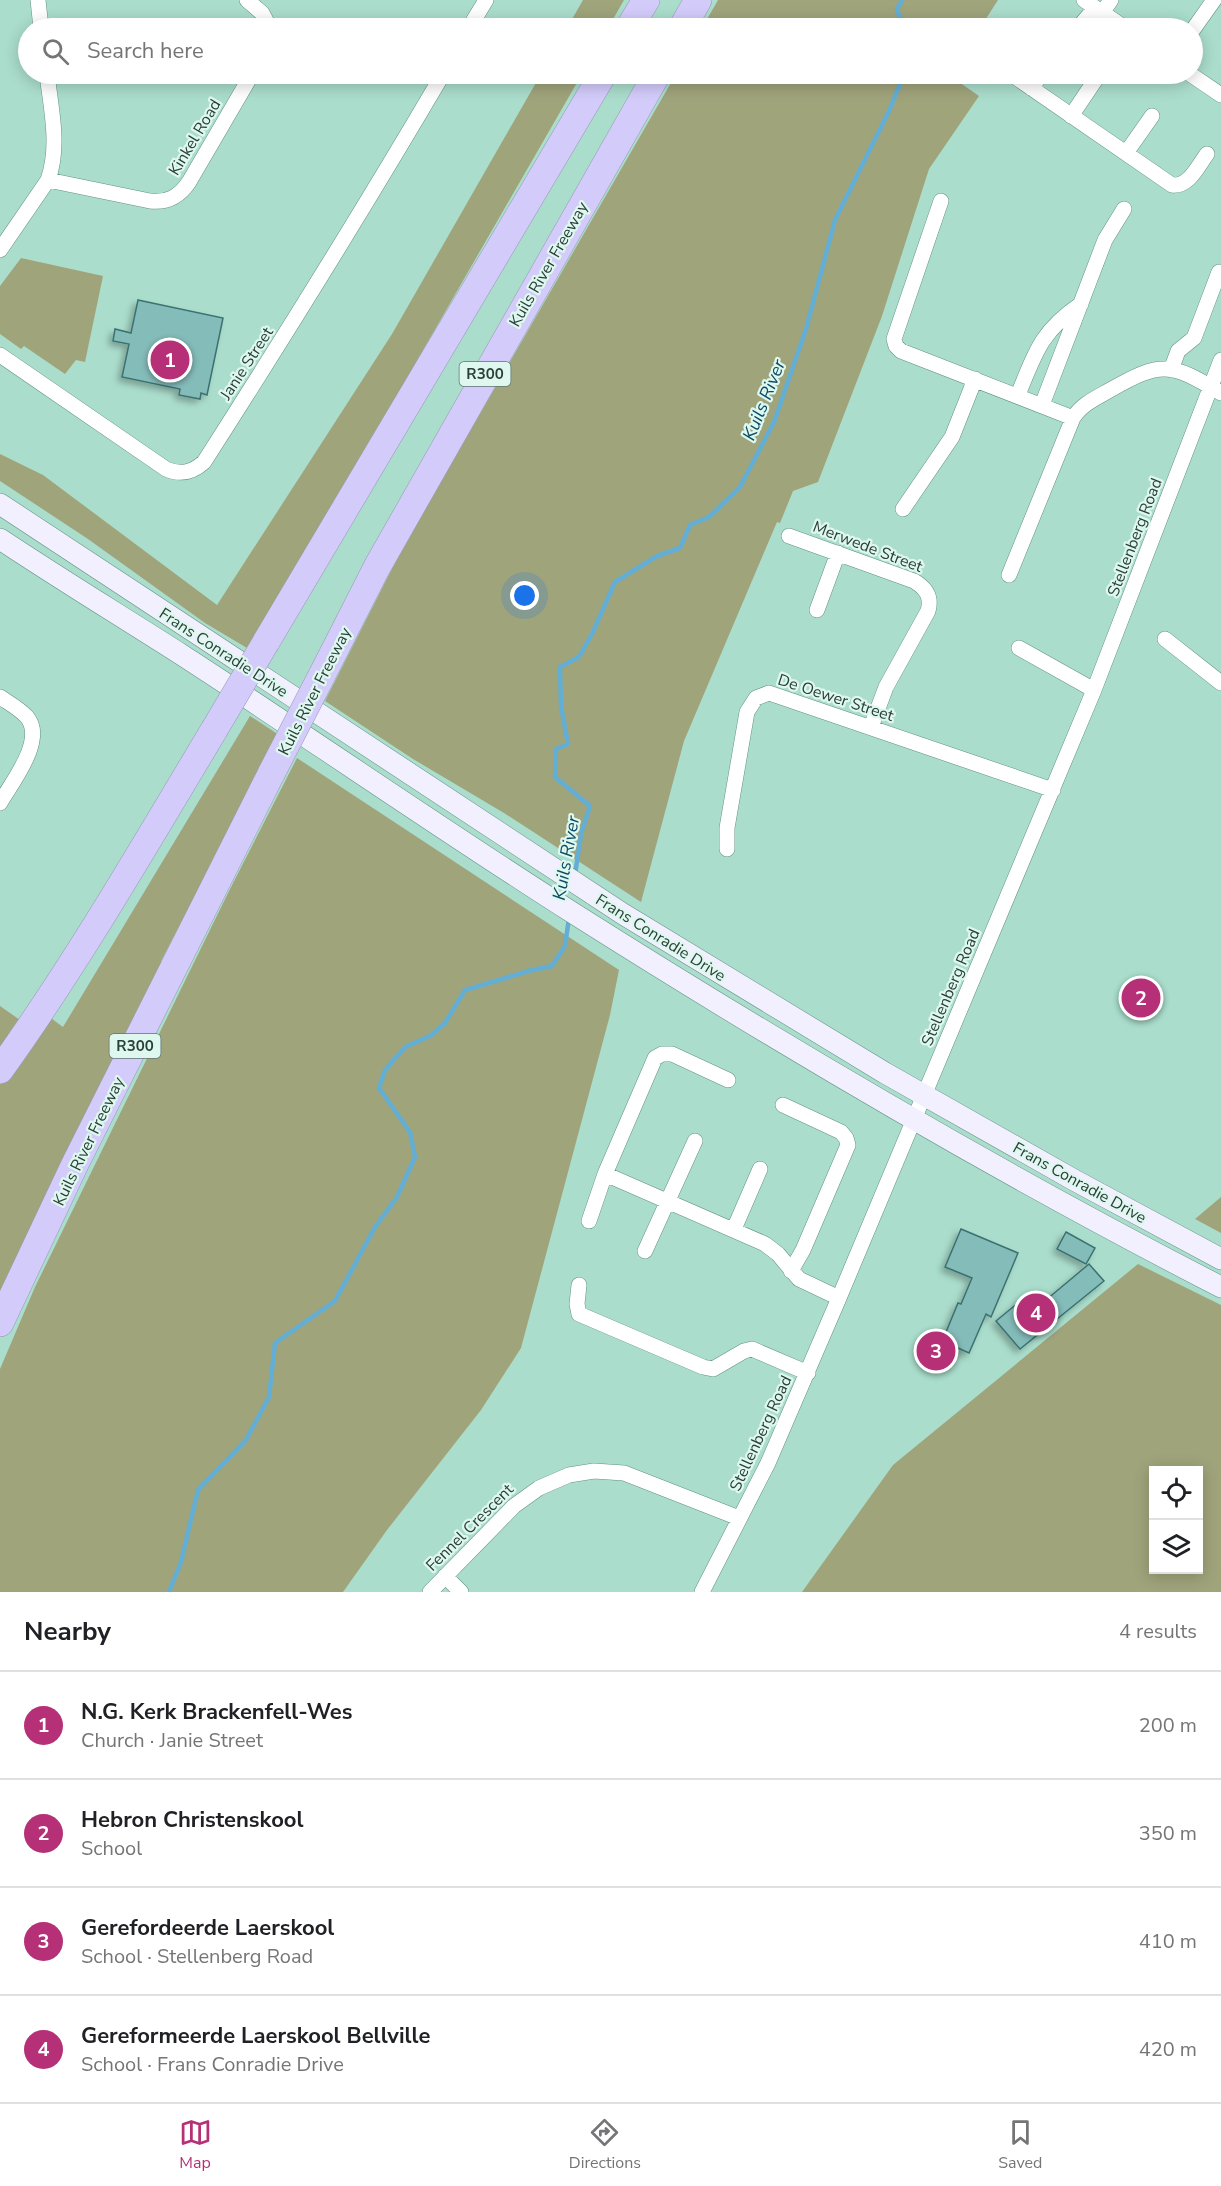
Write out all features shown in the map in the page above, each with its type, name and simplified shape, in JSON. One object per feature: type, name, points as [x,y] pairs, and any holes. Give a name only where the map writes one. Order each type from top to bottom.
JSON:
[{"type":"highway","points":[[635,18],[646,0]]},
{"type":"highway","points":[[688,18],[699,0]]},
{"type":"highway","name":"R300","points":[[0,1070],[31,1028],[87,940],[597,84]]},
{"type":"highway","name":"Kuils River Freeway","points":[[0,1323],[75,1164],[377,567],[651,84]]},
{"type":"street","points":[[38,0],[40,18]]},
{"type":"street","points":[[247,0],[264,18]]},
{"type":"street","points":[[475,18],[486,0]]},
{"type":"street","points":[[1201,18],[1214,0]]},
{"type":"street","points":[[1087,18],[1098,5],[1113,18]]},
{"type":"street","points":[[1203,83],[1221,95]]},
{"type":"street","points":[[0,250],[48,180],[52,169],[55,147],[47,84]]},
{"type":"street","name":"Kinkel Road","points":[[48,180],[150,201],[172,199],[189,182],[246,84]]},
{"type":"street","name":"Janie Street","points":[[0,355],[166,469],[183,473],[194,470],[204,462],[288,332],[437,84]]},
{"type":"street","points":[[1025,84],[1170,183],[1177,185],[1190,177],[1207,154]]},
{"type":"street","points":[[1030,88],[1033,84]]},
{"type":"street","points":[[1071,116],[1093,84]]},
{"type":"street","points":[[1126,153],[1152,116]]},
{"type":"street","points":[[940,201],[894,341],[901,351],[1073,417]]},
{"type":"street","points":[[1042,405],[1105,240],[1124,209]]},
{"type":"street","points":[[1171,370],[1178,351],[1194,338],[1220,272]]},
{"type":"street","points":[[1018,395],[1039,343],[1059,321],[1081,304]]},
{"type":"street","name":"Stellenberg Road","points":[[702,1592],[768,1463],[808,1373],[1094,690],[1216,390],[1221,360]]},
{"type":"street","points":[[1009,576],[1073,417],[1084,405],[1134,376],[1153,369],[1171,370],[1199,380],[1216,390]]},
{"type":"street","points":[[903,509],[952,437],[975,379]]},
{"type":"street","name":"Frans Conradie Drive","points":[[0,504],[606,903],[796,1020],[1074,1180],[1221,1258]]},
{"type":"street","name":"Merwede Street","points":[[789,536],[914,581],[926,591],[930,606],[926,616],[886,687],[871,727]]},
{"type":"street","name":"Frans Conradie Drive","points":[[0,539],[191,661],[547,896],[784,1043],[914,1119],[1221,1287]]},
{"type":"street","points":[[817,610],[838,553]]},
{"type":"street","points":[[1165,639],[1221,683]]},
{"type":"street","points":[[1019,648],[1094,690]]},
{"type":"street","name":"De Oewer Street","points":[[727,849],[727,828],[747,712],[756,698],[764,694],[773,693],[1053,790]]},
{"type":"street","points":[[0,697],[29,720],[34,738],[30,750],[0,803]]},
{"type":"street","points":[[589,1221],[605,1174],[655,1058],[662,1054],[672,1054],[728,1080]]},
{"type":"street","points":[[783,1105],[841,1132],[848,1144],[803,1250],[791,1270]]},
{"type":"street","points":[[645,1251],[695,1141]]},
{"type":"street","points":[[734,1229],[760,1169]]},
{"type":"street","points":[[605,1174],[734,1229],[776,1251],[791,1270],[808,1285],[839,1298]]},
{"type":"street","points":[[579,1285],[577,1304],[579,1314],[703,1367],[713,1369],[744,1350],[754,1349],[808,1373]]},
{"type":"street","name":"Fennel Crescent","points":[[430,1592],[525,1497],[547,1483],[580,1473],[606,1471],[636,1476],[739,1518]]},
{"type":"street","points":[[445,1576],[461,1592]]},
{"type":"green space","points":[[583,0],[624,0],[614,18],[573,18]]},
{"type":"green space","points":[[718,0],[998,0],[986,18],[708,18]]},
{"type":"green space","points":[[535,84],[576,84],[324,522],[247,648],[205,623],[88,539],[0,481],[0,454],[43,475],[217,605],[392,334]]},
{"type":"green space","points":[[670,84],[962,84],[979,96],[929,169],[882,316],[818,482],[793,491],[780,523],[777,522],[684,741],[641,902],[325,701],[402,549]]},
{"type":"green space","points":[[21,258],[103,276],[85,362],[76,360],[65,374],[24,346],[21,349],[0,334],[0,286]]},
{"type":"green space","points":[[250,716],[279,735],[161,961],[162,972],[0,1291],[0,1080],[48,1016],[63,1027]]},
{"type":"green space","points":[[297,758],[619,970],[610,1015],[521,1348],[481,1410],[387,1530],[343,1592],[0,1592],[0,1369],[35,1287],[230,889]]},
{"type":"green space","points":[[0,1006],[20,1020],[0,1050]]},
{"type":"green space","points":[[1221,1197],[1221,1233],[1195,1219]]},
{"type":"green space","points":[[1138,1264],[1221,1305],[1221,1592],[802,1592],[893,1465]]},
{"type":"building","points":[[138,300],[223,318],[207,395],[201,393],[200,399],[179,395],[180,389],[122,377],[129,344],[113,341],[115,329],[131,333]]},
{"type":"building","points":[[961,1229],[1018,1253],[991,1317],[986,1314],[969,1353],[945,1342],[944,1337],[958,1303],[961,1304],[972,1278],[945,1267]]},
{"type":"building","points":[[1066,1232],[1095,1248],[1086,1264],[1057,1249]]},
{"type":"building","points":[[1089,1264],[1104,1281],[1020,1349],[996,1321],[1030,1293],[1040,1305]]},
{"type":"waterway","name":"Kuils River","points":[[900,18],[897,9],[902,0]]},
{"type":"waterway","name":"Kuils River","points":[[575,875],[581,834],[590,806],[555,777],[556,749],[568,744],[561,706],[560,667],[579,657],[615,582],[657,556],[680,548],[690,525],[709,517],[740,487],[774,422],[806,329],[835,220],[900,84]]},
{"type":"waterway","name":"Kuils River","points":[[169,1592],[181,1562],[198,1490],[246,1440],[269,1397],[275,1343],[335,1301],[375,1227],[397,1197],[415,1157],[410,1132],[379,1088],[385,1070],[405,1047],[430,1036],[445,1023],[465,990],[552,966],[565,946],[569,918]]},
{"type":"place","name":"N.G. Kerk Brackenfell-Wes","points":[[170,360]]},
{"type":"place","name":"Hebron Christenskool","points":[[1141,998]]},
{"type":"place","name":"Gereformeerde Laerskool Bellville","points":[[1036,1313]]},
{"type":"place","name":"Gerefordeerde Laerskool","points":[[936,1351]]}]
